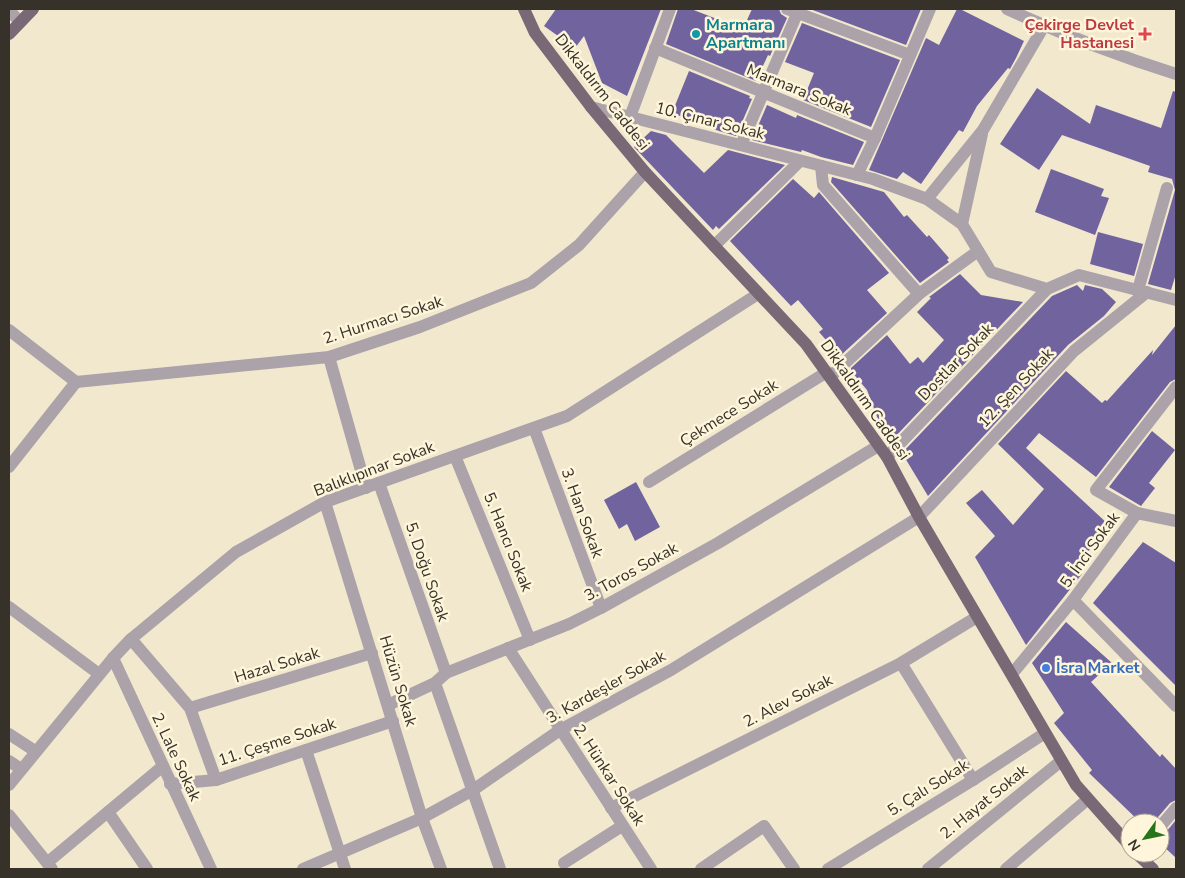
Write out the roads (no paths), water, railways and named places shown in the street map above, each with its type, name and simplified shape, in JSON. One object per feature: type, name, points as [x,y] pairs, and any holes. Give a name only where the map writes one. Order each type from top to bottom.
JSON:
[{"type":"main road","points":[[9,34],[33,9]]},
{"type":"main road","name":"Dikkaldırım Caddesi","points":[[524,9],[535,33],[591,107],[645,172],[806,344],[878,446],[888,457],[919,517],[1012,674],[1044,733],[1076,785],[1120,835]]},
{"type":"street","points":[[630,117],[670,9]]},
{"type":"street","points":[[857,176],[930,9]]},
{"type":"street","points":[[1007,9],[1044,26],[1144,64],[1176,74]]},
{"type":"street","points":[[9,10],[20,22]]},
{"type":"street","points":[[740,145],[764,94],[794,10],[910,54]]},
{"type":"street","points":[[927,198],[983,130],[1044,26]]},
{"type":"street","name":"Marmara Sokak","points":[[655,48],[875,138]]},
{"type":"street","name":"10. Çınar Sokak","points":[[591,107],[873,179],[927,198],[962,224],[991,272],[1047,289]]},
{"type":"street","points":[[962,224],[983,130]]},
{"type":"street","points":[[714,246],[800,160]]},
{"type":"street","points":[[822,166],[823,185],[919,294]]},
{"type":"street","name":"2. Hurmacı Sokak","points":[[76,382],[329,357],[420,327],[531,283],[579,245],[645,172]]},
{"type":"street","points":[[1143,291],[1167,188]]},
{"type":"street","points":[[828,374],[919,294],[978,251]]},
{"type":"street","points":[[1047,289],[1079,275],[1176,300]]},
{"type":"street","name":"Dostlar Sokak","points":[[888,457],[1047,289]]},
{"type":"street","name":"12. Şen Sokak","points":[[919,517],[1074,351],[1143,291]]},
{"type":"street","name":"Balıklıpınar Sokak","points":[[9,785],[112,658],[131,639],[236,552],[326,502],[567,416],[758,294]]},
{"type":"street","points":[[9,330],[76,382],[9,467]]},
{"type":"street","name":"5. Doğu Sokak","points":[[329,357],[373,485],[446,673]]},
{"type":"street","name":"Çekmece Sokak","points":[[649,482],[828,374]]},
{"type":"street","name":"5. İnci Sokak","points":[[1012,674],[1073,600],[1137,513],[1096,490],[1176,387]]},
{"type":"street","name":"3. Han Sokak","points":[[534,428],[601,608]]},
{"type":"street","name":"3. Toros Sokak","points":[[388,705],[435,682],[446,673],[569,624],[601,608],[718,543],[878,446]]},
{"type":"street","name":"5. Hancı Sokak","points":[[455,456],[530,640]]},
{"type":"street","name":"Hüzün Sokak","points":[[326,502],[422,818],[441,869]]},
{"type":"street","points":[[1137,513],[1176,521]]},
{"type":"street","name":"3. Kardeşler Sokak","points":[[303,869],[422,818],[473,790],[560,730],[671,670],[919,517]]},
{"type":"street","points":[[1073,600],[1176,706]]},
{"type":"street","points":[[9,607],[99,674]]},
{"type":"street","name":"2. Alev Sokak","points":[[611,808],[901,663],[977,617]]},
{"type":"street","name":"2. Lale Sokak","points":[[131,639],[190,708],[216,780]]},
{"type":"street","name":"2. Hünkar Sokak","points":[[508,648],[651,869]]},
{"type":"street","name":"Hazal Sokak","points":[[190,708],[372,653]]},
{"type":"street","name":"2. Lale Sokak","points":[[112,658],[211,869]]},
{"type":"street","points":[[901,663],[973,780]]},
{"type":"street","points":[[435,682],[500,869]]},
{"type":"street","name":"11. Çeşme Sokak","points":[[170,784],[216,780],[393,721]]},
{"type":"street","name":"5. Çalı Sokak","points":[[828,869],[973,780],[1044,733]]},
{"type":"street","points":[[9,734],[35,751]]},
{"type":"street","points":[[306,750],[345,869]]},
{"type":"street","name":"2. Hayat Sokak","points":[[928,869],[1061,760]]},
{"type":"street","points":[[9,761],[21,769]]},
{"type":"street","points":[[9,815],[50,866],[108,812],[163,766]]},
{"type":"street","points":[[1006,869],[1088,799]]},
{"type":"street","points":[[108,812],[147,869]]},
{"type":"street","points":[[564,863],[622,826]]},
{"type":"street","points":[[701,869],[764,826],[794,869]]},
{"type":"place","name":"Marmara Apartmanı","points":[[696,34]]},
{"type":"place","name":"Çekirge Devlet Hastanesi","points":[[1145,34]]},
{"type":"place","name":"İsra Market","points":[[1046,668]]}]
